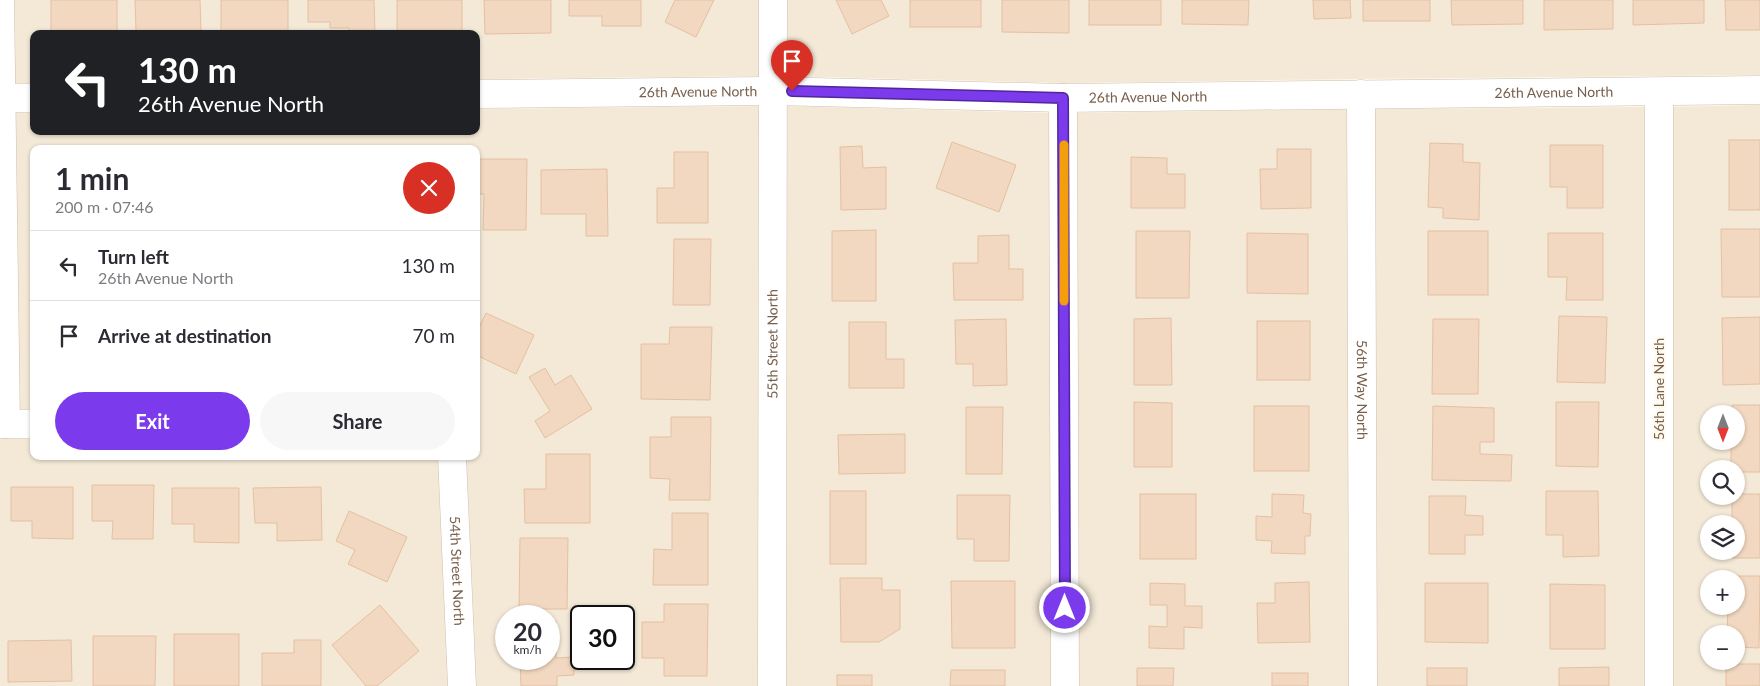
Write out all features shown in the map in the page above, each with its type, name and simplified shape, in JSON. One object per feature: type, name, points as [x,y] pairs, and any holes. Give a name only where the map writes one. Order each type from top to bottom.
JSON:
[{"type":"street","points":[[0,0],[3,424],[30,424]]},
{"type":"street","name":"55th Street North","points":[[772,686],[773,0]]},
{"type":"street","name":"26th Avenue North","points":[[480,94],[773,91],[1063,98],[1760,90]]},
{"type":"street","name":"56th Lane North","points":[[1659,92],[1659,686]]},
{"type":"street","name":"56th Way North","points":[[1361,94],[1363,686]]},
{"type":"street","points":[[0,98],[30,98]]},
{"type":"street","points":[[1063,98],[1065,686]]},
{"type":"street","name":"54th Street North","points":[[452,460],[462,686]]},
{"type":"shaded area","points":[[14,0],[760,0],[760,76],[480,79],[480,30],[30,30],[30,83],[14,83]]},
{"type":"shaded area","points":[[787,0],[1760,0],[1760,75],[1063,83],[786,76]]},
{"type":"shaded area","points":[[1760,105],[1760,686],[1672,686],[1672,107]]},
{"type":"shaded area","points":[[760,106],[759,686],[476,686],[466,460],[480,460],[480,145],[30,145],[30,409],[19,409],[14,113],[30,113],[30,135],[480,135],[480,109]]},
{"type":"shaded area","points":[[786,106],[1050,113],[1052,686],[786,686]]},
{"type":"shaded area","points":[[1645,107],[1646,686],[1376,686],[1374,109]]},
{"type":"shaded area","points":[[1348,109],[1350,686],[1078,686],[1077,113]]},
{"type":"shaded area","points":[[0,439],[30,439],[30,460],[439,460],[449,686],[0,686]]},
{"type":"building","points":[[51,0],[117,0],[117,30],[51,30]]},
{"type":"building","points":[[135,0],[200,0],[201,30],[136,30]]},
{"type":"building","points":[[221,0],[288,0],[288,30],[221,30]]},
{"type":"building","points":[[308,0],[374,0],[375,30],[330,28],[330,22],[308,22]]},
{"type":"building","points":[[397,0],[462,0],[462,30],[397,30]]},
{"type":"building","points":[[484,0],[551,0],[551,33],[485,34]]},
{"type":"building","points":[[569,0],[641,0],[641,26],[602,26],[602,16],[569,16]]},
{"type":"building","points":[[675,0],[714,0],[696,37],[665,22]]},
{"type":"building","points":[[836,0],[881,0],[889,16],[852,34]]},
{"type":"building","points":[[910,0],[981,0],[981,27],[910,27]]},
{"type":"building","points":[[1002,0],[1069,0],[1069,33],[1002,32]]},
{"type":"building","points":[[1089,0],[1161,0],[1161,25],[1089,25]]},
{"type":"building","points":[[1182,0],[1249,0],[1248,25],[1182,24]]},
{"type":"building","points":[[1313,0],[1350,0],[1351,18],[1314,19]]},
{"type":"building","points":[[1363,0],[1430,0],[1430,21],[1363,21]]},
{"type":"building","points":[[1451,0],[1523,0],[1523,24],[1452,25]]},
{"type":"building","points":[[1544,0],[1613,0],[1613,29],[1544,30]]},
{"type":"building","points":[[1633,0],[1704,0],[1704,23],[1633,25]]},
{"type":"building","points":[[1725,0],[1760,0],[1760,30],[1726,30]]},
{"type":"building","points":[[1729,140],[1760,140],[1760,210],[1729,210]]},
{"type":"building","points":[[952,142],[1016,165],[999,212],[936,188]]},
{"type":"building","points":[[1430,143],[1463,144],[1463,162],[1480,163],[1479,220],[1443,218],[1443,208],[1428,207]]},
{"type":"building","points":[[1550,145],[1603,145],[1603,208],[1567,208],[1567,187],[1550,187]]},
{"type":"building","points":[[862,146],[863,168],[886,167],[886,209],[841,210],[840,147]]},
{"type":"building","points":[[1277,149],[1311,149],[1311,208],[1261,209],[1260,169],[1277,169]]},
{"type":"building","points":[[674,152],[708,152],[708,223],[657,223],[657,188],[674,188]]},
{"type":"building","points":[[1131,157],[1167,158],[1167,174],[1185,174],[1185,208],[1131,208]]},
{"type":"building","points":[[480,159],[527,159],[526,230],[483,230],[484,194],[480,194]]},
{"type":"building","points":[[607,169],[608,236],[586,236],[586,214],[541,214],[541,170]]},
{"type":"building","points":[[1721,229],[1760,229],[1760,297],[1722,297]]},
{"type":"building","points":[[876,230],[876,301],[832,301],[832,231]]},
{"type":"building","points":[[1136,231],[1190,231],[1189,298],[1136,298]]},
{"type":"building","points":[[1428,231],[1488,231],[1488,295],[1428,295]]},
{"type":"building","points":[[1247,233],[1308,234],[1308,294],[1247,293]]},
{"type":"building","points":[[1548,233],[1603,233],[1603,300],[1566,300],[1567,277],[1548,277]]},
{"type":"building","points":[[1009,235],[1009,269],[1023,269],[1023,300],[954,300],[953,263],[978,263],[978,236]]},
{"type":"building","points":[[674,239],[711,239],[710,305],[673,305]]},
{"type":"building","points":[[486,313],[534,335],[516,374],[480,357],[480,326]]},
{"type":"building","points":[[1559,316],[1607,317],[1605,383],[1557,382]]},
{"type":"building","points":[[1760,317],[1760,384],[1723,385],[1722,318]]},
{"type":"building","points":[[1171,318],[1172,385],[1134,385],[1134,319]]},
{"type":"building","points":[[1006,319],[1007,385],[973,386],[973,364],[956,364],[955,320]]},
{"type":"building","points":[[1433,319],[1479,319],[1478,394],[1432,394]]},
{"type":"building","points":[[1257,321],[1310,321],[1310,380],[1257,380]]},
{"type":"building","points":[[849,322],[886,322],[886,359],[904,359],[904,388],[849,388]]},
{"type":"building","points":[[670,327],[712,327],[710,400],[641,399],[641,344],[669,344]]},
{"type":"building","points":[[545,368],[555,385],[571,375],[592,409],[545,438],[535,421],[550,411],[529,377]]},
{"type":"building","points":[[1134,402],[1172,403],[1172,467],[1134,467]]},
{"type":"building","points":[[1556,402],[1599,402],[1598,467],[1556,466]]},
{"type":"building","points":[[1745,405],[1760,405],[1760,472],[1745,472],[1745,460],[1731,460],[1731,450],[1745,450]]},
{"type":"building","points":[[1254,406],[1309,406],[1309,471],[1254,471]]},
{"type":"building","points":[[1433,406],[1494,408],[1494,442],[1480,442],[1480,454],[1512,455],[1511,481],[1432,480]]},
{"type":"building","points":[[966,407],[1003,407],[1002,474],[966,474]]},
{"type":"building","points":[[671,417],[711,417],[710,500],[669,500],[670,479],[650,478],[650,437],[671,437]]},
{"type":"building","points":[[905,434],[905,473],[839,474],[838,435]]},
{"type":"building","points":[[546,454],[590,454],[590,523],[525,523],[524,489],[546,489]]},
{"type":"building","points":[[92,485],[154,485],[153,539],[112,539],[113,521],[92,521]]},
{"type":"building","points":[[11,487],[73,487],[73,539],[32,538],[32,521],[11,521]]},
{"type":"building","points":[[321,487],[322,540],[277,541],[277,523],[255,523],[253,488]]},
{"type":"building","points":[[172,488],[239,488],[239,543],[194,542],[194,524],[172,524]]},
{"type":"building","points":[[830,491],[866,491],[866,564],[830,564]]},
{"type":"building","points":[[1546,491],[1598,491],[1599,556],[1563,557],[1563,535],[1546,535]]},
{"type":"building","points":[[1140,494],[1196,494],[1196,559],[1140,559]]},
{"type":"building","points":[[1272,494],[1304,495],[1303,513],[1311,514],[1310,536],[1305,536],[1305,554],[1271,553],[1272,541],[1256,540],[1256,516],[1272,517]]},
{"type":"building","points":[[1745,494],[1760,494],[1760,558],[1745,558],[1745,515],[1732,515],[1732,505],[1745,505]]},
{"type":"building","points":[[957,495],[1010,495],[1009,561],[974,561],[974,539],[957,539]]},
{"type":"building","points":[[1429,496],[1466,496],[1465,515],[1483,516],[1483,535],[1465,535],[1465,554],[1429,554]]},
{"type":"building","points":[[349,511],[407,537],[387,582],[348,564],[355,550],[336,541]]},
{"type":"building","points":[[672,513],[708,513],[708,585],[653,585],[654,549],[672,550]]},
{"type":"building","points":[[520,538],[568,538],[567,609],[560,609],[560,605],[519,605]]},
{"type":"building","points":[[1745,576],[1760,576],[1759,648],[1745,647],[1745,625],[1727,625],[1728,615],[1745,615]]},
{"type":"building","points":[[840,578],[882,578],[882,590],[900,590],[900,629],[879,642],[841,642]]},
{"type":"building","points":[[951,581],[1015,581],[1015,648],[952,648]]},
{"type":"building","points":[[1309,582],[1310,642],[1258,643],[1257,603],[1275,603],[1275,583]]},
{"type":"building","points":[[1150,583],[1185,584],[1185,606],[1202,606],[1202,628],[1184,627],[1184,649],[1149,648],[1149,626],[1167,627],[1167,605],[1150,605]]},
{"type":"building","points":[[1425,583],[1488,583],[1488,643],[1425,642]]},
{"type":"building","points":[[1550,584],[1605,585],[1605,649],[1550,649]]},
{"type":"building","points":[[664,604],[708,604],[707,676],[664,676],[664,658],[642,658],[642,622],[664,622]]},
{"type":"building","points":[[380,605],[419,651],[377,686],[366,686],[332,645]]},
{"type":"building","points":[[174,634],[239,634],[239,686],[174,686]]},
{"type":"building","points":[[93,636],[156,636],[155,686],[93,686]]},
{"type":"building","points":[[71,640],[72,681],[8,682],[8,641]]},
{"type":"building","points":[[294,640],[321,640],[321,686],[262,686],[262,653],[294,653]]},
{"type":"building","points":[[570,657],[570,670],[574,670],[574,675],[557,676],[557,686],[521,686],[520,670],[560,670],[560,658]]},
{"type":"building","points":[[1745,664],[1760,664],[1760,686],[1726,686],[1726,670],[1745,670]]},
{"type":"building","points":[[1609,667],[1609,686],[1559,686],[1559,668]]},
{"type":"building","points":[[1137,668],[1174,668],[1173,686],[1137,686]]},
{"type":"building","points":[[1427,668],[1467,668],[1467,686],[1427,686]]},
{"type":"building","points":[[951,670],[1005,670],[1005,686],[950,686]]},
{"type":"building","points":[[1272,673],[1308,673],[1308,686],[1272,686]]},
{"type":"building","points":[[837,675],[872,675],[872,686],[837,686]]},
{"type":"slow traffic","points":[[1064,145],[1064,301]]},
{"type":"route","points":[[792,91],[1063,98],[1065,608]]}]
